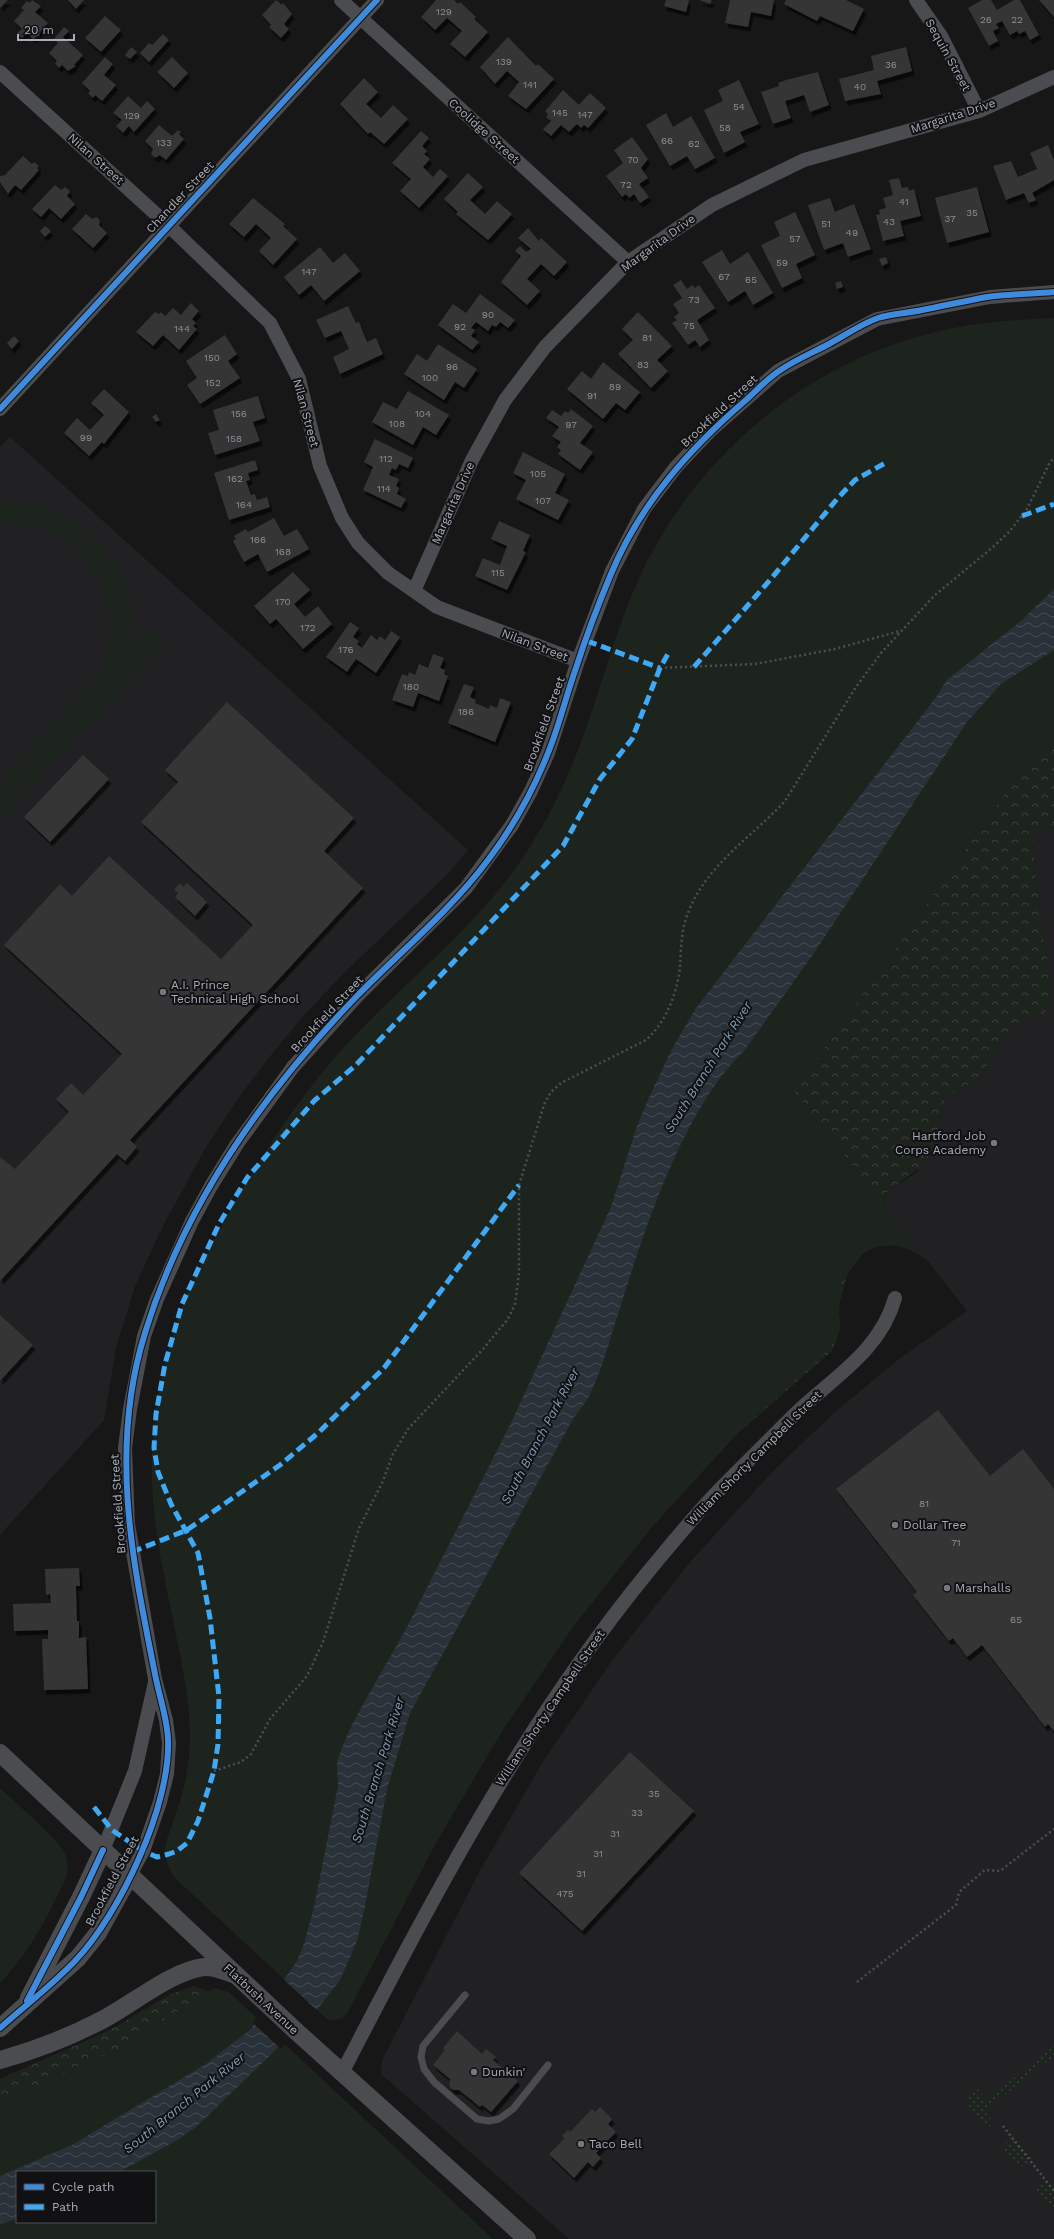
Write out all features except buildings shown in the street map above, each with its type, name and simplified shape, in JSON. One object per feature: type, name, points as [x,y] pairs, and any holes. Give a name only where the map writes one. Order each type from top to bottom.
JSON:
[{"type":"street","name":"Coolidge Street","points":[[341,0],[628,262]]},
{"type":"street","name":"Chandler Street","points":[[0,410],[377,0]]},
{"type":"street","name":"Sequin Street","points":[[916,0],[941,36],[979,110]]},
{"type":"street","name":"Nilan Street","points":[[0,72],[169,226],[270,323],[299,380],[320,466],[342,518],[358,543],[383,568],[437,607],[578,661]]},
{"type":"street","name":"Margarita Drive","points":[[414,591],[472,460],[505,400],[545,347],[628,262],[712,205],[804,160],[979,110],[1054,77]]},
{"type":"street","name":"Brookfield Street","points":[[0,2028],[78,1958],[98,1933],[130,1875],[148,1838],[160,1802],[167,1774],[168,1743],[166,1720],[156,1679],[128,1524],[125,1448],[136,1371],[144,1336],[157,1299],[192,1221],[211,1186],[264,1104],[292,1067],[329,1026],[466,888],[512,825],[531,791],[548,753],[578,661],[612,571],[644,509],[676,467],[711,430],[778,371],[877,318],[990,297],[1054,292]]},
{"type":"street","name":"William Shorty Campbell Street","points":[[342,2073],[462,1845],[515,1757],[568,1676],[626,1599],[692,1519],[797,1413],[868,1348],[881,1333],[890,1316],[895,1298]]},
{"type":"street","name":"Brookfield Street","points":[[24,2006],[81,1897],[103,1850],[135,1771],[156,1679]]},
{"type":"street","name":"Flatbush Avenue","points":[[0,1753],[262,2000],[527,2239]]},
{"type":"street","points":[[0,2060],[66,2037],[98,2022],[189,1971],[204,1967],[218,1968],[236,1975]]},
{"type":"lane","points":[[465,1995],[423,2046],[421,2057],[424,2069],[434,2082],[477,2119],[489,2121],[499,2119],[513,2109],[548,2065]]},
{"type":"path","points":[[214,1771],[241,1762],[251,1754],[270,1719],[307,1676],[324,1642],[359,1528],[382,1484],[392,1454],[408,1429],[484,1349],[508,1319],[516,1304],[519,1273],[519,1185],[545,1102],[551,1092],[561,1083],[636,1046],[646,1040],[657,1030],[667,1012],[678,977],[683,931],[688,913],[697,896],[726,856],[771,816],[785,801],[856,687],[900,631],[935,595],[1010,531],[1026,509],[1050,462],[1054,458]]},
{"type":"path","points":[[660,668],[755,664],[835,649],[900,631]]},
{"type":"path","points":[[857,1982],[956,1905],[959,1892],[985,1870],[1000,1871],[1054,1829]]},
{"type":"path","points":[[1003,2126],[1054,2191]]},
{"type":"shaded area","name":"A.I. Prince Technical High School","points":[[10,437],[468,850],[446,876],[346,971],[307,1012],[271,1055],[237,1100],[206,1147],[163,1226],[135,1286],[116,1348],[104,1420],[0,1535],[0,447]]},
{"type":"shaded area","points":[[1054,827],[1054,2239],[569,2239],[381,2074],[382,2060],[482,1867],[544,1760],[614,1658],[691,1561],[775,1469],[835,1412],[899,1359],[967,1311],[883,1204],[886,1193],[917,1172],[940,1122],[941,1109],[946,1097],[980,1078],[1006,1033],[1017,1025],[1041,1015],[1052,982],[1044,944],[1032,842],[1038,830]]},
{"type":"green space","points":[[1054,318],[1054,738],[1029,763],[1009,788],[794,1091],[928,1261],[916,1253],[902,1247],[889,1245],[867,1251],[849,1267],[841,1281],[839,1289],[839,1334],[830,1348],[737,1434],[652,1527],[573,1627],[501,1733],[436,1843],[348,2012],[342,2019],[328,2020],[175,1878],[166,1858],[165,1848],[167,1840],[186,1780],[190,1748],[190,1730],[183,1669],[161,1562],[157,1535],[152,1481],[152,1455],[157,1403],[167,1351],[194,1278],[266,1150],[311,1086],[367,1023],[460,933],[503,885],[529,849],[554,805],[579,748],[621,624],[640,576],[664,532],[692,491],[724,454],[761,420],[800,391],[843,366],[889,346],[936,332],[965,326]]},
{"type":"green space","points":[[0,501],[27,503],[45,507],[78,524],[92,536],[105,549],[115,564],[129,598],[131,621],[128,644],[145,626],[165,644],[0,820],[0,781],[80,696],[97,675],[105,660],[110,634],[110,620],[108,607],[99,582],[93,570],[76,550],[67,542],[47,531],[26,525],[0,524]]},
{"type":"green space","points":[[1054,650],[1054,827],[1038,831],[1032,842],[1044,944],[1052,982],[1051,1007],[1041,1015],[1017,1025],[1006,1033],[980,1078],[946,1097],[941,1109],[940,1122],[926,1163],[886,1193],[870,1244],[847,1275],[840,1301],[837,1339],[831,1352],[737,1434],[670,1499],[518,1696],[410,1713]]},
{"type":"green space","points":[[0,1788],[36,1821],[61,1847],[65,1854],[68,1866],[66,1878],[38,1933],[11,1971],[0,1983]]},
{"type":"green space","points":[[193,1986],[211,1992],[0,2176],[0,2079],[110,2030],[169,1995]]},
{"type":"green space","points":[[214,1988],[229,1992],[493,2239],[0,2239],[0,2097],[34,2087],[120,2048]]},
{"type":"green space","points":[[1054,2046],[1054,2056],[984,2111],[994,2123],[987,2128],[970,2108],[968,2098],[971,2092],[976,2087],[986,2100]]},
{"type":"green space","points":[[1013,2136],[1032,2159],[1024,2166],[1016,2165],[1004,2150],[1005,2143]]},
{"type":"green space","points":[[1046,2177],[1054,2187],[1054,2207],[1048,2206],[1036,2191],[1038,2183]]},
{"type":"water","name":"South Branch Park River","points":[[1054,589],[1054,650],[1001,684],[967,722],[812,956],[744,1051],[722,1075],[702,1104],[685,1137],[668,1171],[641,1242],[594,1386],[573,1419],[410,1713],[387,1789],[357,1941],[340,1980],[316,2011],[196,2127],[176,2141],[121,2171],[16,2171],[16,2219],[0,2224],[0,2176],[72,2145],[206,2064],[251,2029],[297,1961],[304,1944],[314,1907],[338,1786],[337,1761],[346,1738],[357,1715],[406,1629],[510,1425],[611,1207],[637,1126],[671,1051],[696,1008],[934,700],[947,680],[1022,620]]},
{"type":"pier","points":[[283,1979],[319,2012],[281,2049],[253,2023]]},
{"type":"marked path","points":[[694,667],[770,580],[837,499],[855,480],[887,462]]},
{"type":"marked path","points":[[1022,516],[1054,504]]},
{"type":"marked path","points":[[587,641],[660,668]]},
{"type":"marked path","points":[[94,1807],[112,1830],[143,1851],[157,1857],[169,1854],[177,1851],[187,1843],[198,1821],[214,1771],[218,1744],[219,1697],[210,1618],[198,1553],[171,1504],[158,1472],[154,1448],[156,1414],[165,1364],[182,1304],[219,1224],[247,1178],[314,1101],[356,1065],[563,846],[600,779],[632,739],[660,668],[669,652]]},
{"type":"marked path","points":[[132,1552],[187,1530],[280,1465],[318,1433],[384,1368],[519,1185]]},
{"type":"cycle path","points":[[0,409],[377,0]]},
{"type":"cycle path","points":[[0,2028],[66,1970],[92,1941],[109,1916],[140,1857],[152,1826],[161,1795],[167,1766],[168,1739],[165,1715],[146,1631],[132,1546],[126,1461],[128,1419],[134,1376],[145,1333],[162,1286],[182,1240],[205,1195],[231,1152],[260,1111],[323,1033],[357,996],[458,896],[488,860],[506,835],[529,795],[548,753],[588,633],[606,586],[623,548],[651,501],[668,479],[705,438],[775,374],[791,363],[878,318],[987,297],[1054,292]]},
{"type":"cycle path","points":[[27,2001],[81,1897],[103,1850]]},
{"type":"place","name":"A.I. Prince Technical High School","points":[[163,992]]},
{"type":"place","name":"Hartford Job Corps Academy","points":[[994,1143]]},
{"type":"place","name":"Dollar Tree","points":[[895,1525]]},
{"type":"place","name":"Marshalls","points":[[947,1588]]},
{"type":"place","name":"Dunkin'","points":[[474,2072]]},
{"type":"place","name":"Taco Bell","points":[[581,2144]]}]
